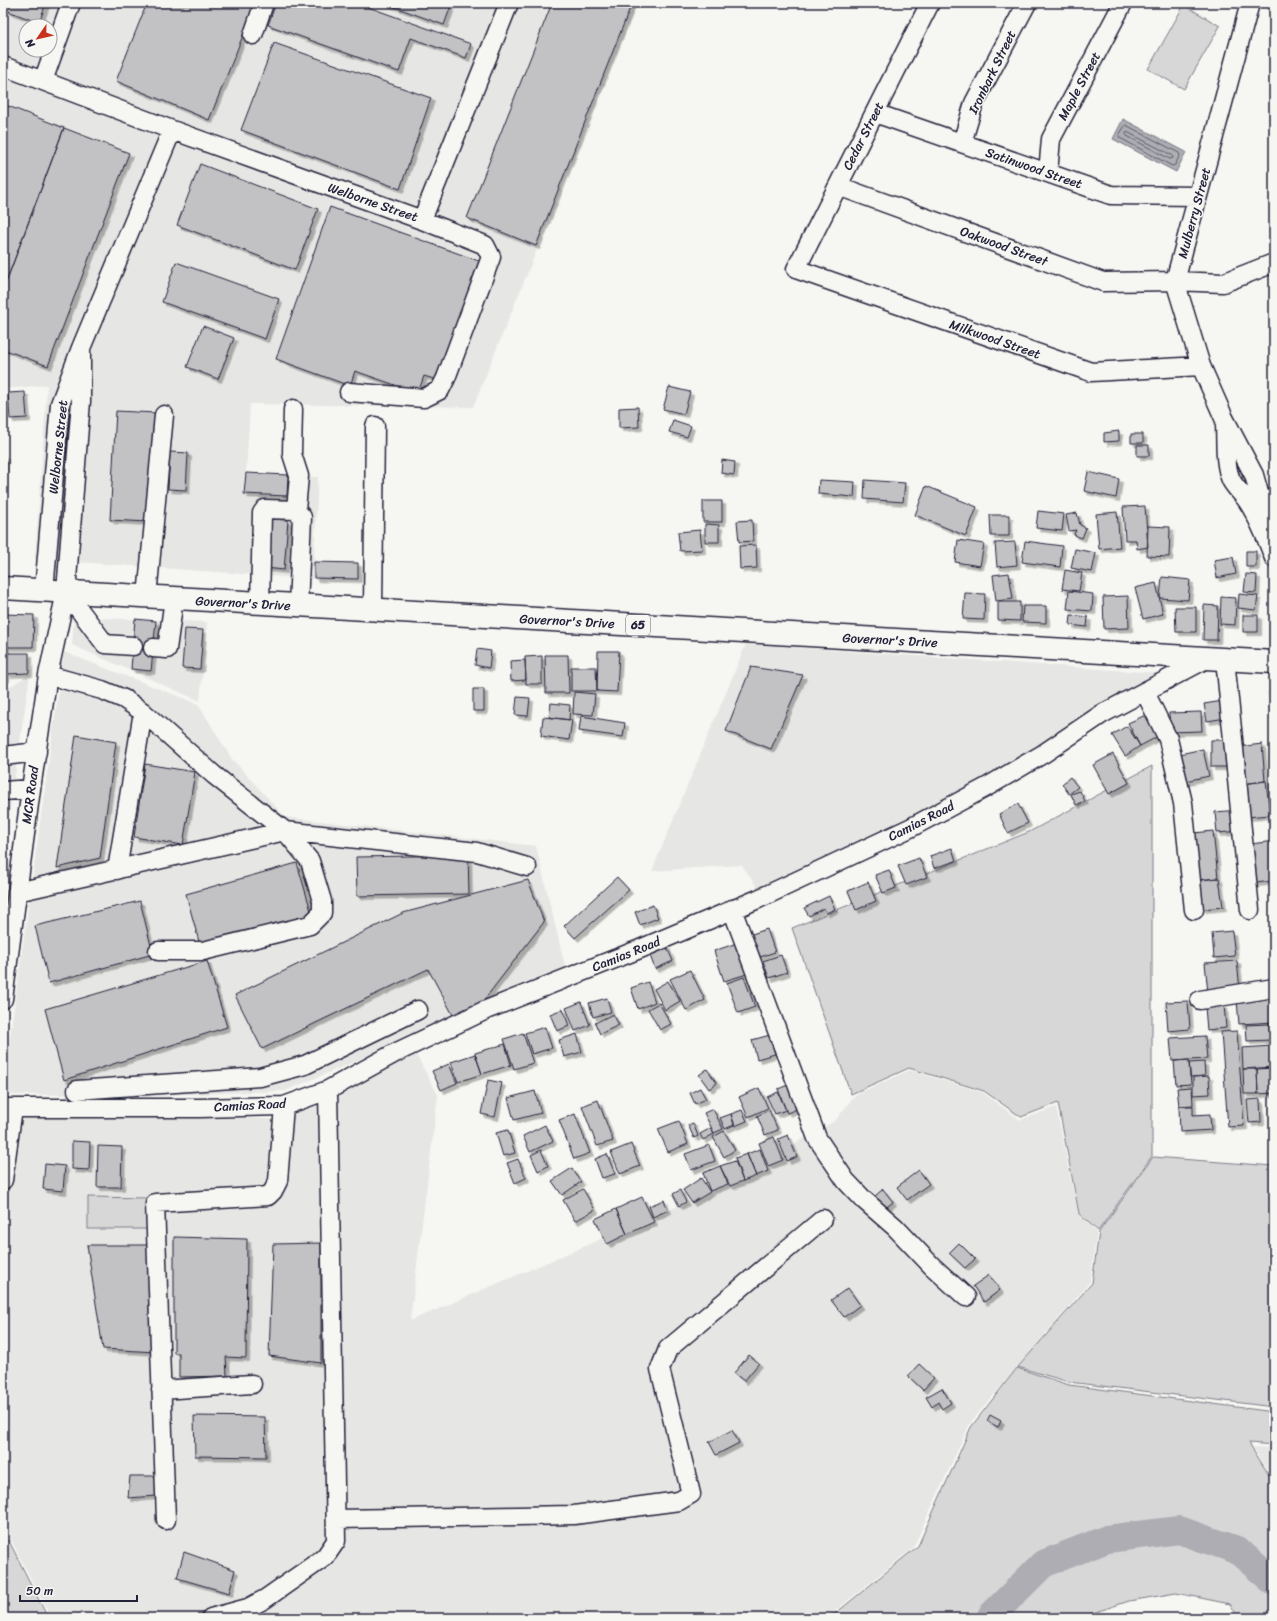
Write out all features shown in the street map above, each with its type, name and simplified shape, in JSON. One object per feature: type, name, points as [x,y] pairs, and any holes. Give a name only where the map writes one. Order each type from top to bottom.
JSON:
[{"type":"highway","name":"Governor's Drive","points":[[3,588],[1274,662]]},
{"type":"street","points":[[43,81],[71,3]]},
{"type":"street","points":[[252,35],[264,3]]},
{"type":"street","name":"Welborne Street","points":[[3,66],[172,130],[422,220],[509,3]]},
{"type":"street","name":"Cedar Street","points":[[796,269],[930,3]]},
{"type":"street","name":"Ironbark Street","points":[[962,143],[974,103],[1027,3]]},
{"type":"street","name":"Maple Street","points":[[1048,173],[1051,139],[1123,3]]},
{"type":"street","name":"Mulberry Street","points":[[1175,281],[1250,3]]},
{"type":"street","name":"Satinwood Street","points":[[875,113],[1111,195],[1198,196]]},
{"type":"street","name":"Welborne Street","points":[[44,591],[60,404],[81,348],[172,130]]},
{"type":"street","name":"Oakwood Street","points":[[838,186],[1103,282],[1175,281],[1223,284],[1273,261]]},
{"type":"street","points":[[349,392],[424,398],[440,390],[446,378],[491,257],[485,245],[422,220]]},
{"type":"street","name":"Milkwood Street","points":[[796,269],[1090,372],[1201,366]]},
{"type":"street","points":[[1175,281],[1201,366],[1224,418],[1254,475],[1259,493],[1274,532]]},
{"type":"street","name":"Welborne Street","points":[[66,592],[81,401],[81,348]]},
{"type":"street","points":[[293,409],[292,454],[299,476],[296,510]]},
{"type":"street","points":[[147,597],[164,416]]},
{"type":"street","points":[[1224,418],[1227,464],[1231,478],[1247,500],[1258,520],[1274,558]]},
{"type":"street","points":[[373,610],[375,426]]},
{"type":"street","points":[[260,604],[262,513],[265,509],[271,508],[296,510],[302,517],[298,606]]},
{"type":"street","points":[[66,592],[105,644],[133,646]]},
{"type":"street","name":"MCR Road","points":[[3,999],[48,675],[66,592]]},
{"type":"street","points":[[154,648],[167,649],[174,599]]},
{"type":"street","points":[[1217,658],[1250,910]]},
{"type":"street","name":"Camias Road","points":[[8,1108],[200,1108],[284,1106],[328,1090],[395,1053],[486,1010],[640,949],[758,899],[910,828],[978,792],[1043,754],[1102,714],[1217,658]]},
{"type":"street","points":[[48,675],[102,690],[124,699],[143,712],[214,775],[285,831],[310,861],[322,901],[322,913],[310,925],[203,951],[158,951]]},
{"type":"street","points":[[1145,692],[1168,739],[1183,803],[1194,910]]},
{"type":"street","points":[[117,870],[143,712]]},
{"type":"street","points":[[3,756],[37,752]]},
{"type":"street","points":[[3,791],[31,789]]},
{"type":"street","points":[[17,892],[285,831],[477,852],[527,867]]},
{"type":"street","points":[[732,910],[817,1138],[846,1180],[864,1200],[896,1227],[932,1266],[966,1297]]},
{"type":"street","points":[[1200,1000],[1274,988]]},
{"type":"street","points":[[78,1090],[260,1078],[305,1065],[418,1010]]},
{"type":"street","points":[[200,1108],[203,1082]]},
{"type":"street","points":[[211,1618],[248,1608],[265,1599],[325,1557],[336,1541],[337,1519],[328,1090]]},
{"type":"street","points":[[166,1520],[154,1203],[268,1196],[278,1181],[284,1106]]},
{"type":"street","points":[[3,1180],[8,1108]]},
{"type":"street","points":[[337,1519],[574,1516],[679,1501],[691,1494],[660,1369],[668,1349],[823,1219]]},
{"type":"street","points":[[161,1390],[252,1384]]},
{"type":"shaded area","points":[[3,3],[637,3],[473,407],[250,404],[246,473],[318,477],[313,579],[35,559],[47,385],[3,389]]},
{"type":"shaded area","points":[[1184,5],[1220,26],[1184,89],[1148,69]]},
{"type":"shaded area","points":[[74,617],[207,622],[200,701],[72,645]]},
{"type":"shaded area","points":[[746,644],[1158,673],[987,783],[760,891],[742,865],[652,871]]},
{"type":"shaded area","points":[[64,652],[198,704],[232,759],[285,817],[536,846],[566,970],[285,1091],[199,1094],[3,1095],[3,1086]]},
{"type":"shaded area","points":[[30,674],[18,755],[3,860],[3,691]]},
{"type":"shaded area","points":[[1152,766],[1152,1156],[1098,1231],[1079,1214],[1058,1103],[1021,1117],[984,1091],[909,1068],[851,1094],[792,928],[1029,832]]},
{"type":"shaded area","points":[[415,1053],[438,1095],[410,1321],[690,1201],[835,1121],[855,1095],[910,1070],[982,1092],[1020,1120],[1056,1107],[1078,1214],[1097,1232],[1090,1282],[970,1423],[913,1548],[835,1611],[814,1618],[51,1618],[11,1540],[3,1536],[3,1111],[275,1119],[347,1089]]},
{"type":"shaded area","points":[[1153,1157],[1274,1166],[1274,1407],[1069,1382],[1018,1367],[1092,1283],[1099,1232]]},
{"type":"shaded area","points":[[88,1197],[147,1198],[147,1229],[88,1229]]},
{"type":"shaded area","points":[[1017,1368],[1069,1385],[1274,1412],[1274,1445],[1249,1443],[1274,1483],[1274,1618],[1239,1618],[1230,1604],[1176,1593],[1129,1601],[1078,1618],[820,1618],[836,1613],[918,1546],[971,1427]]},
{"type":"shaded area","points":[[1253,1447],[1274,1448],[1274,1480]]},
{"type":"shaded area","points":[[3,1539],[9,1541],[48,1618],[3,1618]]},
{"type":"water","points":[[1123,119],[1186,152],[1176,172],[1113,139]]},
{"type":"building","points":[[3,3],[46,3],[41,18],[26,18],[3,9]]},
{"type":"building","points":[[147,3],[256,3],[209,120],[116,81]]},
{"type":"building","points":[[276,3],[357,3],[471,44],[466,58],[411,38],[399,72],[268,25]]},
{"type":"building","points":[[384,3],[452,3],[444,25]]},
{"type":"building","points":[[552,3],[632,3],[536,246],[467,218]]},
{"type":"building","points":[[274,43],[431,98],[400,189],[241,130]]},
{"type":"building","points":[[3,104],[64,128],[3,290]]},
{"type":"building","points":[[64,128],[129,153],[48,366],[3,349],[3,290]]},
{"type":"building","points":[[200,164],[318,209],[295,270],[177,225]]},
{"type":"building","points":[[330,207],[479,261],[437,380],[424,376],[418,393],[355,371],[350,386],[276,359]]},
{"type":"building","points":[[176,262],[279,299],[265,339],[162,302]]},
{"type":"building","points":[[203,326],[234,338],[218,379],[187,367]]},
{"type":"building","points":[[669,387],[690,392],[684,414],[663,409]]},
{"type":"building","points":[[25,392],[27,418],[10,419],[8,393]]},
{"type":"building","points":[[638,407],[639,427],[619,428],[619,408]]},
{"type":"building","points":[[116,411],[156,413],[149,522],[110,520]]},
{"type":"building","points":[[673,420],[691,426],[687,437],[669,432]]},
{"type":"building","points":[[1119,431],[1119,441],[1104,442],[1104,433]]},
{"type":"building","points":[[1131,434],[1143,434],[1143,443],[1131,443]]},
{"type":"building","points":[[1137,445],[1149,445],[1149,456],[1137,456]]},
{"type":"building","points":[[170,452],[188,453],[186,490],[168,489]]},
{"type":"building","points":[[3,456],[5,456],[3,500]]},
{"type":"building","points":[[722,460],[735,462],[734,475],[721,473]]},
{"type":"building","points":[[1274,466],[1274,477],[1270,468]]},
{"type":"building","points":[[1241,470],[1243,477],[1238,479],[1235,472]]},
{"type":"building","points":[[1088,472],[1119,479],[1116,498],[1084,491]]},
{"type":"building","points":[[246,473],[288,475],[287,496],[244,494]]},
{"type":"building","points":[[819,480],[855,482],[854,497],[818,494]]},
{"type":"building","points":[[865,480],[905,483],[903,502],[864,499]]},
{"type":"building","points":[[926,486],[977,507],[966,536],[915,515]]},
{"type":"building","points":[[703,501],[722,501],[722,522],[703,522]]},
{"type":"building","points":[[1145,506],[1148,547],[1137,549],[1136,540],[1125,540],[1123,507]]},
{"type":"building","points":[[1038,511],[1064,514],[1062,531],[1036,528]]},
{"type":"building","points":[[1117,512],[1120,547],[1099,549],[1096,514]]},
{"type":"building","points":[[1077,513],[1080,525],[1086,528],[1082,538],[1074,535],[1076,530],[1069,531],[1066,515]]},
{"type":"building","points":[[990,515],[1009,515],[1009,536],[991,536]]},
{"type":"building","points":[[268,519],[288,520],[284,570],[265,568]]},
{"type":"building","points":[[752,520],[753,541],[739,542],[737,521]]},
{"type":"building","points":[[705,524],[719,525],[719,542],[705,542]]},
{"type":"building","points":[[1148,526],[1170,527],[1169,557],[1147,556]]},
{"type":"building","points":[[700,530],[702,550],[680,551],[678,532]]},
{"type":"building","points":[[958,540],[984,544],[980,566],[955,562]]},
{"type":"building","points":[[1025,541],[1062,546],[1060,567],[1022,562]]},
{"type":"building","points":[[1015,542],[1017,565],[997,567],[995,543]]},
{"type":"building","points":[[756,545],[757,568],[740,569],[739,546]]},
{"type":"building","points":[[1075,549],[1096,553],[1092,572],[1071,568]]},
{"type":"building","points":[[1246,551],[1256,551],[1256,567],[1246,567]]},
{"type":"building","points":[[1233,557],[1236,574],[1217,578],[1214,560]]},
{"type":"building","points":[[314,562],[358,563],[358,579],[314,578]]},
{"type":"building","points":[[1065,570],[1082,573],[1079,591],[1062,589]]},
{"type":"building","points":[[1009,573],[1013,599],[996,601],[993,575]]},
{"type":"building","points":[[1246,574],[1257,575],[1256,593],[1244,592]]},
{"type":"building","points":[[1162,577],[1190,580],[1188,600],[1160,598]]},
{"type":"building","points":[[1156,583],[1163,614],[1143,619],[1135,588]]},
{"type":"building","points":[[1069,591],[1093,594],[1092,611],[1067,609]]},
{"type":"building","points":[[965,593],[985,594],[984,620],[963,619]]},
{"type":"building","points":[[1239,594],[1258,596],[1256,610],[1238,608]]},
{"type":"building","points":[[1128,596],[1129,628],[1104,629],[1103,597]]},
{"type":"building","points":[[1221,597],[1236,598],[1235,625],[1220,624]]},
{"type":"building","points":[[998,602],[1020,602],[1020,621],[998,620]]},
{"type":"building","points":[[1204,605],[1218,606],[1217,640],[1203,640]]},
{"type":"building","points":[[1023,606],[1046,606],[1046,623],[1022,622]]},
{"type":"building","points":[[1175,607],[1196,607],[1196,632],[1176,632]]},
{"type":"building","points":[[1273,613],[1274,631],[1272,631]]},
{"type":"building","points":[[3,614],[34,615],[33,647],[3,647]]},
{"type":"building","points":[[1071,615],[1088,617],[1087,627],[1070,625]]},
{"type":"building","points":[[1243,615],[1258,615],[1258,632],[1243,632]]},
{"type":"building","points":[[135,619],[156,621],[151,671],[131,669]]},
{"type":"building","points":[[185,629],[203,630],[200,669],[182,668]]},
{"type":"building","points":[[3,648],[6,648],[6,678],[3,680]]},
{"type":"building","points":[[477,649],[491,651],[489,668],[475,665]]},
{"type":"building","points":[[598,651],[619,651],[617,692],[597,691]]},
{"type":"building","points":[[7,653],[29,653],[29,673],[7,674]]},
{"type":"building","points":[[545,655],[568,655],[569,693],[546,693]]},
{"type":"building","points":[[542,656],[542,684],[526,684],[525,657]]},
{"type":"building","points":[[525,660],[526,680],[511,681],[510,661]]},
{"type":"building","points":[[571,667],[596,667],[597,691],[571,691]]},
{"type":"building","points":[[751,667],[803,675],[771,749],[726,731]]},
{"type":"building","points":[[473,689],[484,689],[484,711],[473,711]]},
{"type":"building","points":[[1274,691],[1274,738],[1273,739],[1269,692]]},
{"type":"building","points":[[574,692],[595,694],[593,715],[573,714]]},
{"type":"building","points":[[517,697],[530,698],[528,716],[515,715]]},
{"type":"building","points":[[1223,701],[1226,718],[1207,721],[1204,704]]},
{"type":"building","points":[[551,703],[570,705],[569,720],[549,717]]},
{"type":"building","points":[[1201,712],[1202,731],[1170,732],[1169,713]]},
{"type":"building","points":[[1148,714],[1159,736],[1140,746],[1128,723]]},
{"type":"building","points":[[581,716],[625,723],[623,737],[579,731]]},
{"type":"building","points":[[543,717],[572,720],[569,740],[541,736]]},
{"type":"building","points":[[1127,726],[1140,746],[1125,756],[1112,735]]},
{"type":"building","points":[[76,735],[116,742],[100,858],[57,868]]},
{"type":"building","points":[[1211,740],[1232,740],[1232,767],[1211,767]]},
{"type":"building","points":[[1262,744],[1265,781],[1242,784],[1238,747]]},
{"type":"building","points":[[1203,749],[1209,776],[1181,782],[1175,755]]},
{"type":"building","points":[[1113,754],[1129,783],[1109,794],[1093,765]]},
{"type":"building","points":[[145,764],[195,772],[183,845],[134,837]]},
{"type":"building","points":[[1070,777],[1078,787],[1069,794],[1062,784]]},
{"type":"building","points":[[1266,781],[1270,815],[1246,817],[1242,784]]},
{"type":"building","points":[[1080,791],[1085,801],[1076,805],[1071,794]]},
{"type":"building","points":[[1018,804],[1028,823],[1008,833],[999,814]]},
{"type":"building","points":[[1239,810],[1241,831],[1217,833],[1215,812]]},
{"type":"building","points":[[1213,831],[1218,878],[1199,880],[1194,833]]},
{"type":"building","points":[[1274,841],[1274,881],[1255,883],[1251,844]]},
{"type":"building","points":[[952,848],[956,861],[934,868],[930,856]]},
{"type":"building","points":[[468,855],[469,894],[357,896],[356,857]]},
{"type":"building","points":[[919,858],[927,877],[906,885],[898,866]]},
{"type":"building","points":[[297,863],[313,918],[201,949],[186,894]]},
{"type":"building","points":[[889,870],[896,888],[883,893],[875,875]]},
{"type":"building","points":[[617,877],[629,890],[575,938],[564,926]]},
{"type":"building","points":[[1219,878],[1223,907],[1202,909],[1199,880]]},
{"type":"building","points":[[528,880],[544,922],[484,1000],[453,1015],[428,969],[262,1049],[235,995],[403,913]]},
{"type":"building","points":[[868,882],[876,901],[856,910],[848,891]]},
{"type":"building","points":[[829,896],[835,909],[826,913],[824,908],[809,916],[804,908]]},
{"type":"building","points":[[140,901],[153,954],[49,983],[35,926]]},
{"type":"building","points":[[653,905],[658,918],[640,925],[635,912]]},
{"type":"building","points":[[767,929],[775,952],[757,958],[749,935]]},
{"type":"building","points":[[1232,931],[1235,956],[1214,958],[1212,933]]},
{"type":"building","points":[[737,943],[747,974],[724,981],[714,951]]},
{"type":"building","points":[[666,945],[673,961],[655,969],[649,953]]},
{"type":"building","points":[[781,955],[787,972],[769,978],[763,961]]},
{"type":"building","points":[[207,961],[227,1027],[64,1080],[45,1009]]},
{"type":"building","points":[[1237,961],[1240,990],[1208,993],[1205,963]]},
{"type":"building","points":[[690,970],[705,1000],[686,1010],[670,979]]},
{"type":"building","points":[[744,977],[755,1007],[738,1013],[727,983]]},
{"type":"building","points":[[668,981],[680,1001],[665,1010],[654,989]]},
{"type":"building","points":[[648,982],[655,1002],[638,1009],[631,988]]},
{"type":"building","points":[[1272,997],[1274,1022],[1239,1024],[1237,1000]]},
{"type":"building","points":[[607,998],[611,1012],[593,1017],[589,1003]]},
{"type":"building","points":[[1188,1001],[1190,1029],[1168,1031],[1166,1002]]},
{"type":"building","points":[[581,1002],[590,1025],[575,1031],[566,1008]]},
{"type":"building","points":[[659,1003],[671,1024],[660,1030],[648,1009]]},
{"type":"building","points":[[1224,1005],[1226,1028],[1207,1030],[1205,1007]]},
{"type":"building","points":[[563,1009],[569,1026],[557,1031],[550,1014]]},
{"type":"building","points":[[613,1014],[619,1025],[600,1034],[595,1023]]},
{"type":"building","points":[[1269,1024],[1271,1040],[1247,1041],[1246,1025]]},
{"type":"building","points":[[545,1027],[552,1048],[532,1054],[525,1033]]},
{"type":"building","points":[[1237,1031],[1244,1126],[1228,1127],[1221,1032]]},
{"type":"building","points":[[523,1033],[533,1063],[514,1069],[504,1039]]},
{"type":"building","points":[[577,1034],[582,1052],[564,1057],[559,1040]]},
{"type":"building","points":[[770,1035],[775,1054],[757,1059],[752,1040]]},
{"type":"building","points":[[1205,1036],[1207,1059],[1172,1061],[1170,1038]]},
{"type":"building","points":[[505,1044],[511,1065],[482,1074],[475,1053]]},
{"type":"building","points":[[1272,1046],[1273,1067],[1243,1069],[1242,1048]]},
{"type":"building","points":[[475,1054],[482,1074],[458,1082],[451,1062]]},
{"type":"building","points":[[1189,1060],[1191,1084],[1176,1085],[1174,1061]]},
{"type":"building","points":[[1204,1062],[1205,1076],[1190,1077],[1189,1063]]},
{"type":"building","points":[[449,1064],[457,1083],[441,1090],[432,1071]]},
{"type":"building","points":[[1274,1068],[1274,1093],[1258,1094],[1257,1069]]},
{"type":"building","points":[[707,1069],[717,1083],[709,1089],[699,1075]]},
{"type":"building","points":[[1243,1069],[1257,1069],[1258,1094],[1244,1094]]},
{"type":"building","points":[[1209,1076],[1210,1094],[1193,1095],[1193,1077]]},
{"type":"building","points":[[488,1080],[502,1083],[495,1117],[481,1114]]},
{"type":"building","points":[[788,1085],[797,1109],[787,1113],[778,1089]]},
{"type":"building","points":[[1192,1087],[1193,1105],[1179,1106],[1177,1088]]},
{"type":"building","points":[[700,1088],[706,1099],[695,1104],[690,1093]]},
{"type":"building","points":[[759,1088],[768,1108],[748,1117],[739,1097]]},
{"type":"building","points":[[535,1091],[541,1113],[514,1120],[508,1098]]},
{"type":"building","points":[[778,1092],[786,1110],[775,1114],[767,1097]]},
{"type":"building","points":[[1260,1099],[1261,1122],[1249,1123],[1247,1100]]},
{"type":"building","points":[[598,1100],[613,1141],[597,1146],[582,1106]]},
{"type":"building","points":[[1179,1106],[1193,1106],[1193,1115],[1210,1114],[1211,1130],[1180,1132]]},
{"type":"building","points":[[713,1109],[723,1129],[714,1133],[704,1113]]},
{"type":"building","points":[[742,1110],[747,1121],[735,1126],[731,1114]]},
{"type":"building","points":[[769,1110],[778,1130],[765,1135],[757,1116]]},
{"type":"building","points":[[575,1114],[590,1153],[574,1159],[559,1120]]},
{"type":"building","points":[[731,1114],[734,1125],[725,1129],[720,1118]]},
{"type":"building","points":[[679,1121],[688,1144],[668,1152],[658,1129]]},
{"type":"building","points":[[693,1123],[698,1136],[694,1138],[688,1125]]},
{"type":"building","points":[[545,1125],[553,1141],[530,1152],[523,1136]]},
{"type":"building","points":[[711,1128],[714,1134],[703,1140],[700,1134]]},
{"type":"building","points":[[508,1130],[515,1153],[503,1156],[496,1133]]},
{"type":"building","points":[[724,1131],[735,1150],[724,1157],[713,1137]]},
{"type":"building","points":[[788,1135],[797,1157],[787,1161],[778,1139]]},
{"type":"building","points":[[774,1137],[783,1160],[768,1166],[759,1143]]},
{"type":"building","points":[[72,1141],[90,1142],[89,1170],[72,1169]]},
{"type":"building","points":[[631,1144],[640,1166],[620,1174],[611,1152]]},
{"type":"building","points":[[709,1145],[715,1161],[691,1170],[685,1154]]},
{"type":"building","points":[[98,1146],[122,1147],[121,1187],[97,1187]]},
{"type":"building","points":[[760,1149],[768,1171],[756,1176],[747,1154]]},
{"type":"building","points":[[541,1150],[548,1166],[538,1171],[531,1155]]},
{"type":"building","points":[[607,1154],[615,1174],[602,1178],[595,1159]]},
{"type":"building","points":[[747,1154],[756,1176],[743,1181],[735,1158]]},
{"type":"building","points":[[518,1159],[526,1178],[515,1183],[507,1163]]},
{"type":"building","points":[[735,1161],[743,1181],[730,1186],[720,1166]]},
{"type":"building","points":[[45,1164],[65,1166],[63,1191],[43,1189]]},
{"type":"building","points":[[720,1166],[728,1184],[710,1191],[703,1173]]},
{"type":"building","points":[[572,1168],[581,1182],[562,1195],[552,1181]]},
{"type":"building","points":[[919,1170],[929,1184],[907,1200],[897,1187]]},
{"type":"building","points":[[701,1178],[710,1192],[692,1203],[683,1190]]},
{"type":"building","points":[[583,1189],[595,1210],[575,1221],[563,1200]]},
{"type":"building","points":[[883,1189],[893,1202],[883,1210],[874,1197]]},
{"type":"building","points":[[680,1190],[686,1202],[679,1206],[673,1194]]},
{"type":"building","points":[[642,1197],[654,1222],[627,1234],[616,1209]]},
{"type":"building","points":[[664,1200],[668,1210],[653,1217],[649,1206]]},
{"type":"building","points":[[616,1209],[627,1234],[607,1244],[595,1219]]},
{"type":"building","points":[[174,1237],[247,1239],[246,1358],[226,1357],[227,1376],[179,1377],[179,1353],[174,1353]]},
{"type":"building","points":[[321,1243],[321,1363],[269,1356],[273,1244]]},
{"type":"building","points":[[959,1243],[975,1259],[965,1268],[949,1253]]},
{"type":"building","points":[[87,1245],[153,1245],[156,1352],[103,1349]]},
{"type":"building","points":[[989,1275],[1000,1290],[984,1302],[973,1286]]},
{"type":"building","points":[[848,1288],[860,1305],[844,1317],[831,1300]]},
{"type":"building","points":[[749,1355],[759,1363],[744,1381],[734,1373]]},
{"type":"building","points":[[919,1364],[934,1378],[923,1390],[908,1376]]},
{"type":"building","points":[[942,1388],[951,1403],[942,1409],[938,1402],[932,1407],[926,1397]]},
{"type":"building","points":[[990,1415],[1001,1421],[998,1427],[987,1421]]},
{"type":"building","points":[[194,1416],[265,1417],[266,1457],[195,1456]]},
{"type":"building","points":[[732,1430],[739,1443],[716,1455],[709,1442]]},
{"type":"building","points":[[130,1476],[156,1476],[156,1496],[128,1498]]},
{"type":"building","points":[[184,1552],[235,1570],[229,1593],[177,1578]]},
{"type":"waterway","points":[[990,1618],[1043,1564],[1107,1539],[1179,1530],[1237,1550],[1274,1582]]}]
